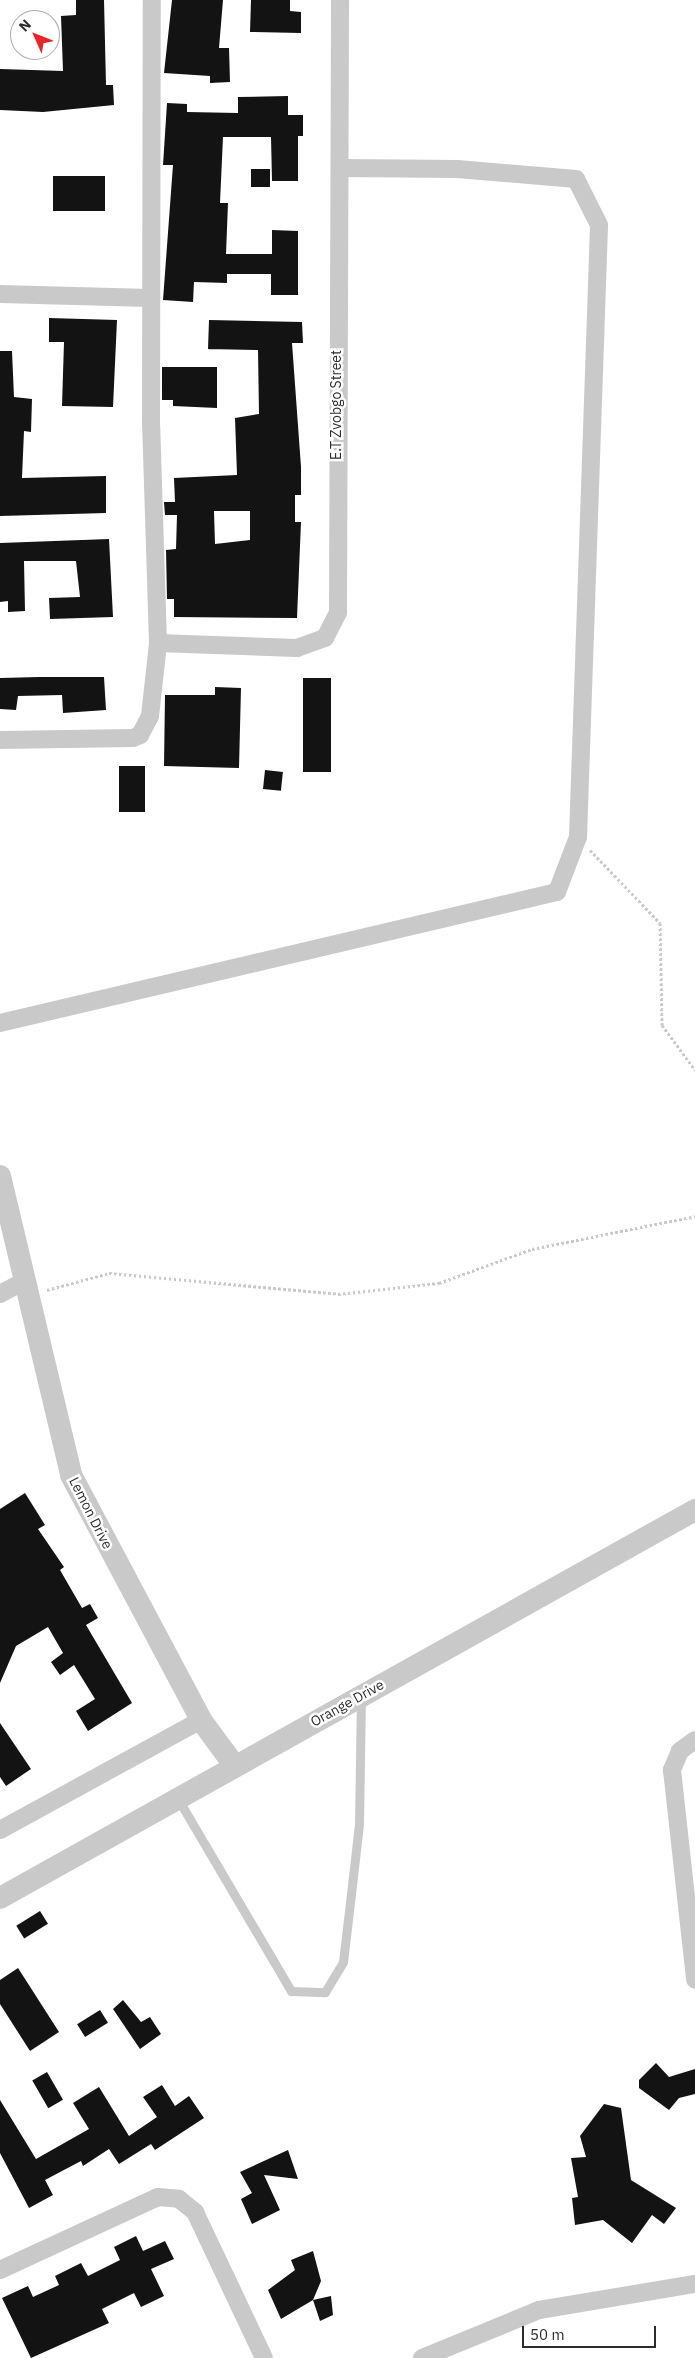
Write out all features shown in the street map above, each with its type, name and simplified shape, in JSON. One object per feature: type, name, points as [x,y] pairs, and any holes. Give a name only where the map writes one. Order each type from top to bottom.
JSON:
[{"type":"street","points":[[0,740],[140,735],[150,716],[158,643],[150,298],[152,0]]},
{"type":"street","name":"E.T Zvobgo Street","points":[[158,643],[298,648],[325,638],[338,613],[336,357],[341,168],[340,0]]},
{"type":"street","points":[[0,1023],[557,892],[578,837],[599,225],[576,179],[457,169],[341,168]]},
{"type":"street","points":[[0,294],[150,298]]},
{"type":"street","name":"Lemon Drive","points":[[0,1176],[25,1290],[71,1475],[201,1720],[234,1765]]},
{"type":"street","points":[[0,1294],[25,1290]]},
{"type":"street","name":"Orange Drive","points":[[0,1898],[234,1765],[695,1510]]},
{"type":"street","points":[[0,1830],[201,1720]]},
{"type":"street","points":[[695,1740],[680,1751],[672,1770],[695,1980]]},
{"type":"street","points":[[0,2270],[158,2197],[179,2199],[195,2212],[264,2358]]},
{"type":"street","points":[[422,2358],[539,2310],[695,2284]]},
{"type":"lane","points":[[177,1798],[291,1991],[325,1992],[343,1962],[359,1824],[361,1695]]},
{"type":"path","points":[[578,837],[660,923],[662,1025],[695,1070]]},
{"type":"path","points":[[25,1290],[108,1273],[338,1294],[439,1283],[532,1249],[695,1216]]},
{"type":"building","points":[[76,0],[104,0],[106,85],[113,85],[114,105],[43,112],[0,110],[0,69],[63,71],[61,16],[76,15]]},
{"type":"building","points":[[172,0],[223,0],[219,48],[229,48],[230,82],[210,83],[210,76],[164,73]]},
{"type":"building","points":[[251,0],[290,0],[290,11],[301,12],[301,33],[250,32]]},
{"type":"building","points":[[288,96],[288,115],[303,115],[303,136],[298,136],[298,181],[272,181],[271,137],[223,137],[220,203],[228,203],[226,254],[272,254],[272,230],[298,231],[298,295],[271,295],[271,274],[227,274],[227,283],[194,282],[193,302],[163,300],[173,165],[163,165],[167,103],[187,104],[187,112],[238,113],[238,97]]},
{"type":"building","points":[[251,169],[270,169],[270,187],[251,187]]},
{"type":"building","points":[[53,176],[105,176],[105,211],[53,211]]},
{"type":"building","points":[[49,318],[117,320],[113,407],[62,406],[64,342],[49,342]]},
{"type":"building","points":[[209,320],[302,322],[303,343],[292,343],[301,467],[301,495],[295,495],[295,522],[301,522],[297,618],[174,617],[174,599],[167,599],[166,550],[176,549],[177,515],[165,515],[164,502],[175,502],[174,478],[237,475],[235,418],[259,414],[258,350],[208,349]],"holes":[[[214,511],[250,511],[250,540],[215,544]]]},
{"type":"building","points":[[0,351],[12,351],[14,397],[32,399],[31,432],[24,431],[22,478],[106,476],[106,513],[0,516]]},
{"type":"building","points":[[162,367],[217,367],[217,408],[173,406],[173,400],[162,400]]},
{"type":"building","points":[[109,539],[113,617],[50,619],[49,598],[80,597],[76,561],[24,561],[25,611],[8,612],[8,601],[0,602],[0,543]]},
{"type":"building","points":[[104,677],[106,710],[63,713],[62,695],[18,696],[16,710],[0,709],[0,678]]},
{"type":"building","points":[[303,678],[331,678],[331,772],[303,772]]},
{"type":"building","points":[[215,687],[241,688],[239,768],[164,766],[165,695],[215,695]]},
{"type":"building","points":[[119,766],[145,766],[145,812],[119,812]]},
{"type":"building","points":[[265,770],[283,772],[281,791],[263,789]]},
{"type":"building","points":[[25,1493],[45,1525],[38,1529],[64,1567],[60,1570],[82,1608],[90,1604],[98,1618],[86,1625],[132,1703],[88,1731],[76,1711],[95,1699],[74,1665],[60,1675],[51,1662],[63,1653],[48,1627],[16,1646],[0,1683],[0,1509]]},
{"type":"building","points":[[0,1723],[31,1769],[6,1786],[0,1777]]},
{"type":"building","points":[[40,1911],[48,1924],[24,1939],[16,1926]]},
{"type":"building","points":[[18,1968],[59,2032],[30,2051],[0,2004],[0,1980]]},
{"type":"building","points":[[123,2000],[141,2022],[150,2017],[161,2034],[140,2049],[113,2009]]},
{"type":"building","points":[[100,2010],[108,2023],[85,2037],[77,2024]]},
{"type":"building","points":[[656,2063],[669,2077],[695,2069],[695,2094],[679,2098],[669,2110],[639,2088],[639,2080]]},
{"type":"building","points":[[47,2072],[63,2100],[48,2108],[32,2080]]},
{"type":"building","points":[[162,2085],[175,2106],[189,2096],[204,2118],[155,2150],[151,2144],[119,2164],[109,2149],[83,2166],[81,2161],[45,2180],[53,2195],[29,2208],[0,2153],[0,2100],[36,2159],[89,2129],[73,2103],[99,2087],[129,2136],[157,2117],[143,2097]]},
{"type":"building","points":[[604,2104],[621,2108],[631,2180],[676,2208],[664,2224],[652,2215],[632,2243],[603,2220],[575,2225],[572,2198],[578,2197],[571,2158],[586,2157],[580,2136]]},
{"type":"building","points":[[288,2150],[298,2179],[264,2175],[280,2210],[252,2224],[241,2199],[252,2193],[240,2172]]},
{"type":"building","points":[[136,2236],[143,2251],[165,2241],[174,2259],[151,2269],[164,2296],[141,2307],[134,2293],[102,2309],[109,2323],[31,2358],[2,2298],[28,2286],[33,2297],[59,2285],[55,2276],[81,2263],[88,2276],[120,2260],[114,2247]]},
{"type":"building","points":[[313,2251],[321,2281],[313,2300],[281,2319],[268,2290],[295,2270],[291,2260]]},
{"type":"building","points":[[331,2296],[333,2315],[320,2321],[313,2300]]}]
